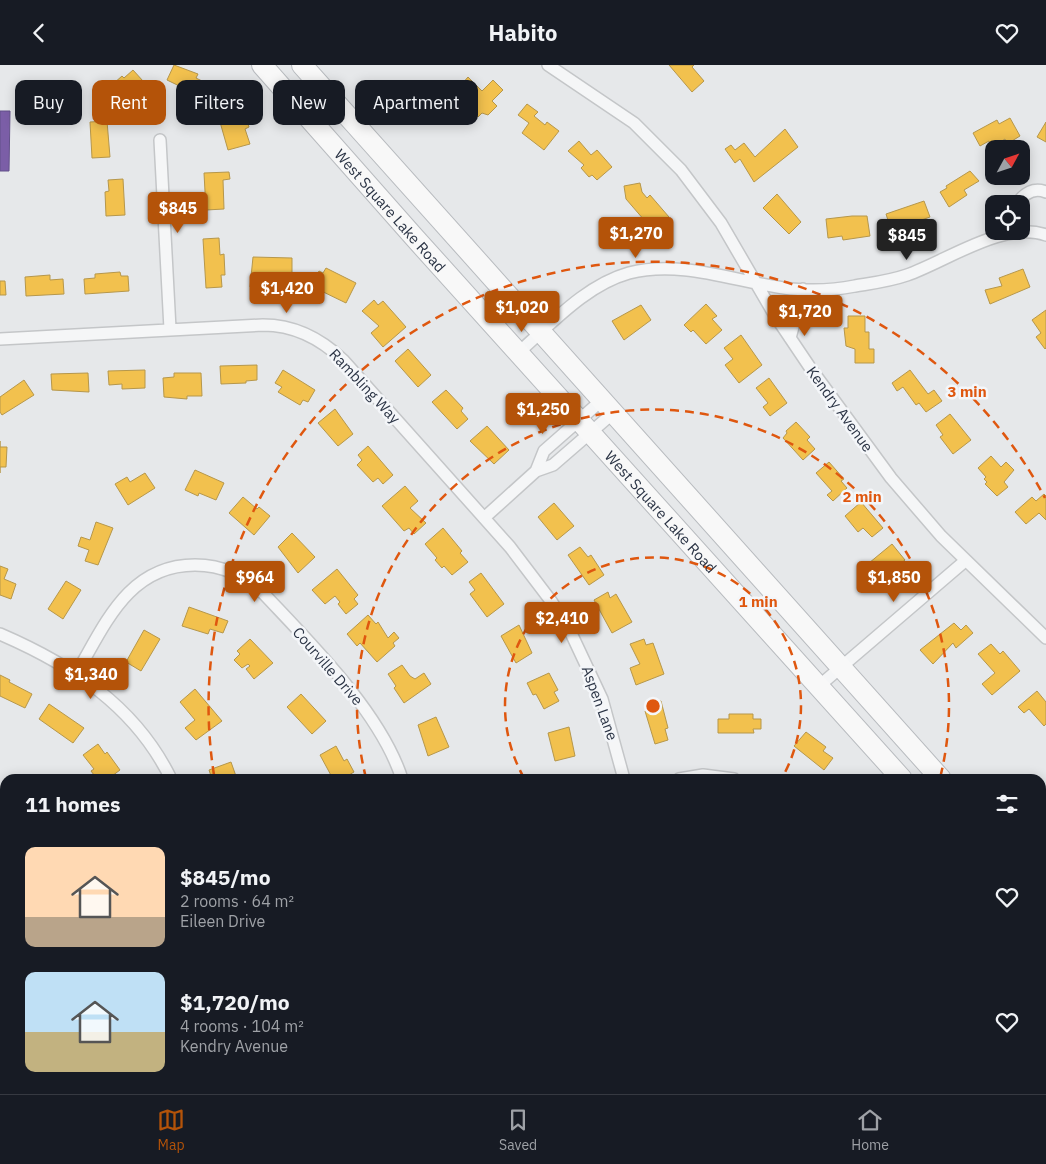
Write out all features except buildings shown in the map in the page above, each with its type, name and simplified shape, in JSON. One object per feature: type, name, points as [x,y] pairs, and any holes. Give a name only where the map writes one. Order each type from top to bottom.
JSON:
[{"type":"highway","name":"West Square Lake Road","points":[[262,65],[407,230],[586,425],[898,774]]},
{"type":"highway","name":"West Square Lake Road","points":[[302,65],[937,774]]},
{"type":"street","name":"Kendry Avenue","points":[[548,65],[618,111],[649,136],[672,160],[711,209],[790,338],[891,478],[928,523],[1046,638]]},
{"type":"street","points":[[160,140],[170,329]]},
{"type":"street","points":[[1025,195],[1032,191],[1046,192]]},
{"type":"street","points":[[1030,232],[1046,235]]},
{"type":"street","points":[[519,352],[595,289],[630,273],[654,270],[680,270],[803,289],[852,287],[892,280],[990,240]]},
{"type":"street","points":[[790,338],[803,289]]},
{"type":"street","name":"Rambling Way","points":[[0,339],[276,325],[299,330],[325,344],[343,360],[484,518]]},
{"type":"street","points":[[536,471],[544,451],[586,425],[607,406]]},
{"type":"street","points":[[484,518],[536,471],[553,465],[586,425],[607,406]]},
{"type":"street","name":"Aspen Lane","points":[[484,518],[531,573],[571,633],[602,699],[623,774]]},
{"type":"street","points":[[819,686],[965,561]]},
{"type":"street","name":"Courville Drive","points":[[76,674],[116,608],[145,578],[172,566],[210,565],[221,567],[246,579],[264,594],[351,692],[382,735],[400,774]]},
{"type":"street","points":[[0,635],[36,651],[76,674],[111,699],[125,712],[150,743],[168,774]]}]
